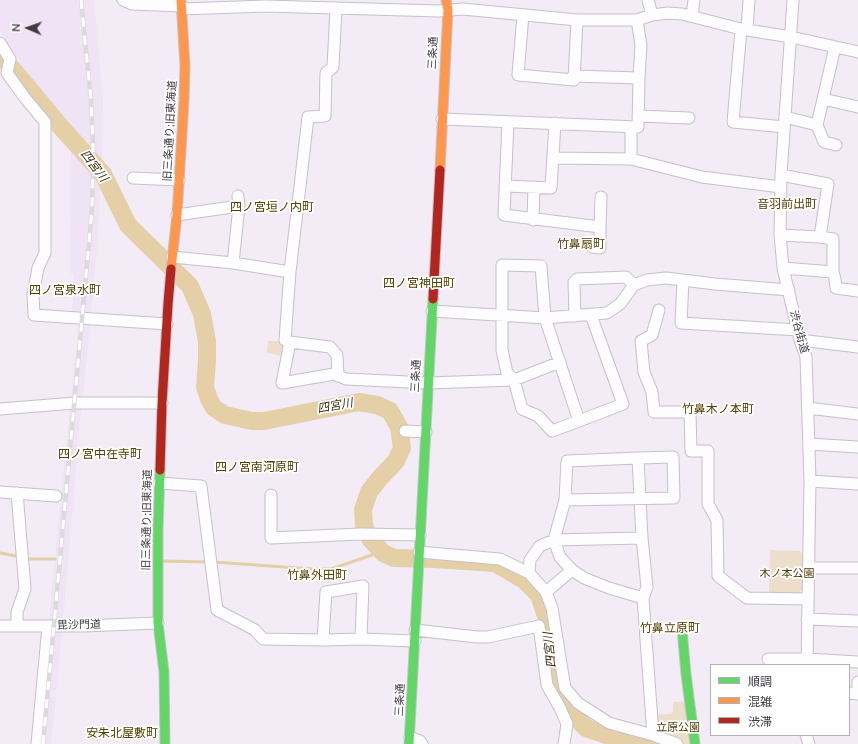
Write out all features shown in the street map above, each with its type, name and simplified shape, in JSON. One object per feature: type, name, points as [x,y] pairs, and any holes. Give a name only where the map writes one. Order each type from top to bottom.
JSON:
[{"type":"street","points":[[123,0],[132,4],[266,6],[448,3],[463,9],[577,20],[637,20],[652,15],[668,13],[692,16],[744,30],[791,37],[858,52]]},
{"type":"street","points":[[648,0],[652,15]]},
{"type":"street","points":[[692,16],[694,0]]},
{"type":"street","points":[[749,0],[733,122],[784,122],[817,124]]},
{"type":"street","name":"渋谷街道","points":[[793,0],[781,175],[780,235],[783,268],[799,335],[806,357],[810,444],[807,662]]},
{"type":"street","name":"三条通","points":[[410,741],[448,3]]},
{"type":"street","name":"旧三条通り;旧東海道","points":[[165,744],[164,672],[158,623],[159,483],[162,403],[172,260],[177,215],[185,66],[182,5]]},
{"type":"street","points":[[338,5],[333,68],[326,73],[325,116],[308,117],[290,272],[285,340],[290,342],[330,347],[337,355],[338,376]]},
{"type":"street","points":[[524,15],[518,75],[574,80],[577,20]]},
{"type":"street","points":[[442,119],[555,123],[631,128],[638,127],[641,45],[637,20]]},
{"type":"street","points":[[0,43],[10,59],[7,73],[24,98],[45,122],[45,253],[38,268],[33,295],[34,314],[167,324]]},
{"type":"street","points":[[835,47],[817,124],[824,142],[836,146]]},
{"type":"street","points":[[573,76],[639,78]]},
{"type":"street","points":[[823,99],[858,107]]},
{"type":"street","points":[[638,116],[689,118]]},
{"type":"street","points":[[508,122],[504,215],[533,220],[600,227]]},
{"type":"street","points":[[505,186],[551,188],[555,123]]},
{"type":"street","points":[[631,128],[631,159]]},
{"type":"street","points":[[554,158],[631,159],[702,177],[781,187]]},
{"type":"street","points":[[781,175],[828,184],[820,237]]},
{"type":"street","points":[[133,178],[179,180]]},
{"type":"street","points":[[533,220],[534,187]]},
{"type":"street","points":[[592,247],[600,248],[601,198]]},
{"type":"street","points":[[177,215],[239,201],[233,263]]},
{"type":"street","points":[[780,235],[833,239],[833,272],[836,288],[858,291]]},
{"type":"street","points":[[172,260],[233,263],[290,272]]},
{"type":"street","points":[[579,421],[545,318],[541,266],[502,265],[502,350],[507,373],[514,380],[522,409],[538,416],[552,431],[579,421],[623,404],[591,315]]},
{"type":"street","points":[[783,268],[833,272]]},
{"type":"street","points":[[575,316],[574,282],[577,279],[626,277],[634,285]]},
{"type":"street","points":[[432,311],[545,318],[591,315],[614,309],[620,304],[634,285],[647,280],[666,278],[789,290]]},
{"type":"street","points":[[683,280],[681,323],[799,335],[858,347]]},
{"type":"street","points":[[659,310],[652,335],[641,341],[644,372],[652,392],[654,412],[690,412],[691,451],[708,451],[708,504],[716,520],[718,576],[747,598],[808,599]]},
{"type":"street","points":[[290,342],[282,383],[334,374],[346,379],[428,383],[514,380],[560,362]]},
{"type":"street","points":[[0,409],[75,403],[162,403]]},
{"type":"street","points":[[808,408],[858,414]]},
{"type":"street","points":[[405,432],[426,432]]},
{"type":"street","points":[[810,444],[858,447]]},
{"type":"street","points":[[565,500],[674,498],[673,457],[567,461],[565,500],[554,540],[560,557],[572,570],[584,578],[609,588],[643,598]]},
{"type":"street","points":[[638,458],[642,538],[647,587],[643,598],[653,735]]},
{"type":"street","points":[[810,481],[858,484]]},
{"type":"street","points":[[159,483],[201,486],[217,610],[255,630],[263,639],[323,640],[415,636],[488,637],[539,626],[547,686],[560,708],[567,724],[564,744]]},
{"type":"street","points":[[0,492],[56,496]]},
{"type":"street","points":[[17,493],[25,589],[17,612],[17,626]]},
{"type":"street","points":[[271,495],[272,538],[360,534],[420,535]]},
{"type":"street","points":[[529,573],[530,560],[540,546],[554,540],[642,538]]},
{"type":"street","points":[[419,552],[500,559],[529,573],[546,592],[552,608],[565,688],[578,703],[609,723],[653,735],[677,744]]},
{"type":"street","points":[[809,568],[858,568]]},
{"type":"street","points":[[546,592],[572,570]]},
{"type":"street","points":[[323,640],[326,592],[363,586],[361,639]]},
{"type":"street","points":[[807,618],[858,622]]},
{"type":"street","name":"毘沙門道","points":[[0,626],[84,626],[158,623]]},
{"type":"street","points":[[37,744],[48,626]]},
{"type":"street","points":[[682,628],[695,744]]},
{"type":"street","points":[[768,659],[807,662],[858,662]]},
{"type":"street","points":[[850,693],[858,694],[858,682]]},
{"type":"street","points":[[410,741],[420,741],[422,744]]},
{"type":"shaded area","points":[[0,0],[94,0],[103,98],[102,164],[87,150],[16,66],[21,62],[0,31]]},
{"type":"shaded area","points":[[74,145],[77,159],[83,157],[101,177],[97,251],[91,314],[72,312],[74,274],[70,273],[71,146]]},
{"type":"shaded area","points":[[79,322],[90,322],[83,399],[71,399]]},
{"type":"shaded area","points":[[70,408],[81,408],[63,620],[49,620]]},
{"type":"shaded area","points":[[50,629],[62,630],[56,691],[44,692]]},
{"type":"shaded area","points":[[44,697],[56,697],[51,744],[40,744]]},
{"type":"green space","points":[[268,341],[280,341],[283,346],[282,356],[267,353]]},
{"type":"green space","name":"木ノ本公園","points":[[770,550],[800,551],[805,558],[803,590],[797,593],[769,593]]},
{"type":"green space","name":"立原公園","points":[[689,701],[695,744],[677,744],[653,735],[651,715],[671,714],[673,711],[673,702]]},
{"type":"waterway","name":"四宮川","points":[[0,54],[60,126],[103,174],[128,225],[190,286],[202,314],[207,341],[205,387],[214,408],[225,415],[252,421],[264,421],[359,402],[377,405],[390,411],[399,427],[402,448],[396,461],[369,492],[363,510],[364,526],[371,540],[383,553],[394,558],[495,563],[524,580],[539,595],[547,619],[554,683],[562,703],[586,728],[615,738],[652,744]]},
{"type":"waterway","points":[[0,553],[16,556]]},
{"type":"waterway","points":[[214,562],[331,569],[372,555],[383,553]]},
{"type":"waterway","points":[[26,559],[55,559]]},
{"type":"waterway","points":[[162,561],[208,562]]},
{"type":"railway","points":[[43,744],[92,210],[93,146],[91,100],[81,0]]},
{"type":"traffic: fast","points":[[409,744],[433,299]]},
{"type":"traffic: fast","points":[[160,470],[158,529],[158,623],[164,672],[165,744]]},
{"type":"traffic: fast","points":[[682,629],[695,744]]},
{"type":"traffic: slow","points":[[171,269],[177,215],[184,101],[185,66],[181,0]]},
{"type":"traffic: slow","points":[[440,170],[448,10],[446,0]]},
{"type":"traffic: jam","points":[[433,299],[440,170]]},
{"type":"traffic: jam","points":[[160,470],[162,403],[171,269]]},
{"type":"district","name":"音羽前出町","points":[[787,204]]},
{"type":"district","name":"四ノ宮垣ノ内町","points":[[272,207]]},
{"type":"district","name":"竹鼻扇町","points":[[581,244]]},
{"type":"district","name":"四ノ宮神田町","points":[[419,283]]},
{"type":"district","name":"四ノ宮泉水町","points":[[65,290]]},
{"type":"district","name":"竹鼻木ノ本町","points":[[718,409]]},
{"type":"district","name":"四ノ宮中在寺町","points":[[100,454]]},
{"type":"district","name":"四ノ宮南河原町","points":[[257,467]]},
{"type":"district","name":"竹鼻外田町","points":[[317,575]]},
{"type":"district","name":"竹鼻立原町","points":[[670,628]]},
{"type":"district","name":"安朱北屋敷町","points":[[122,733]]}]
